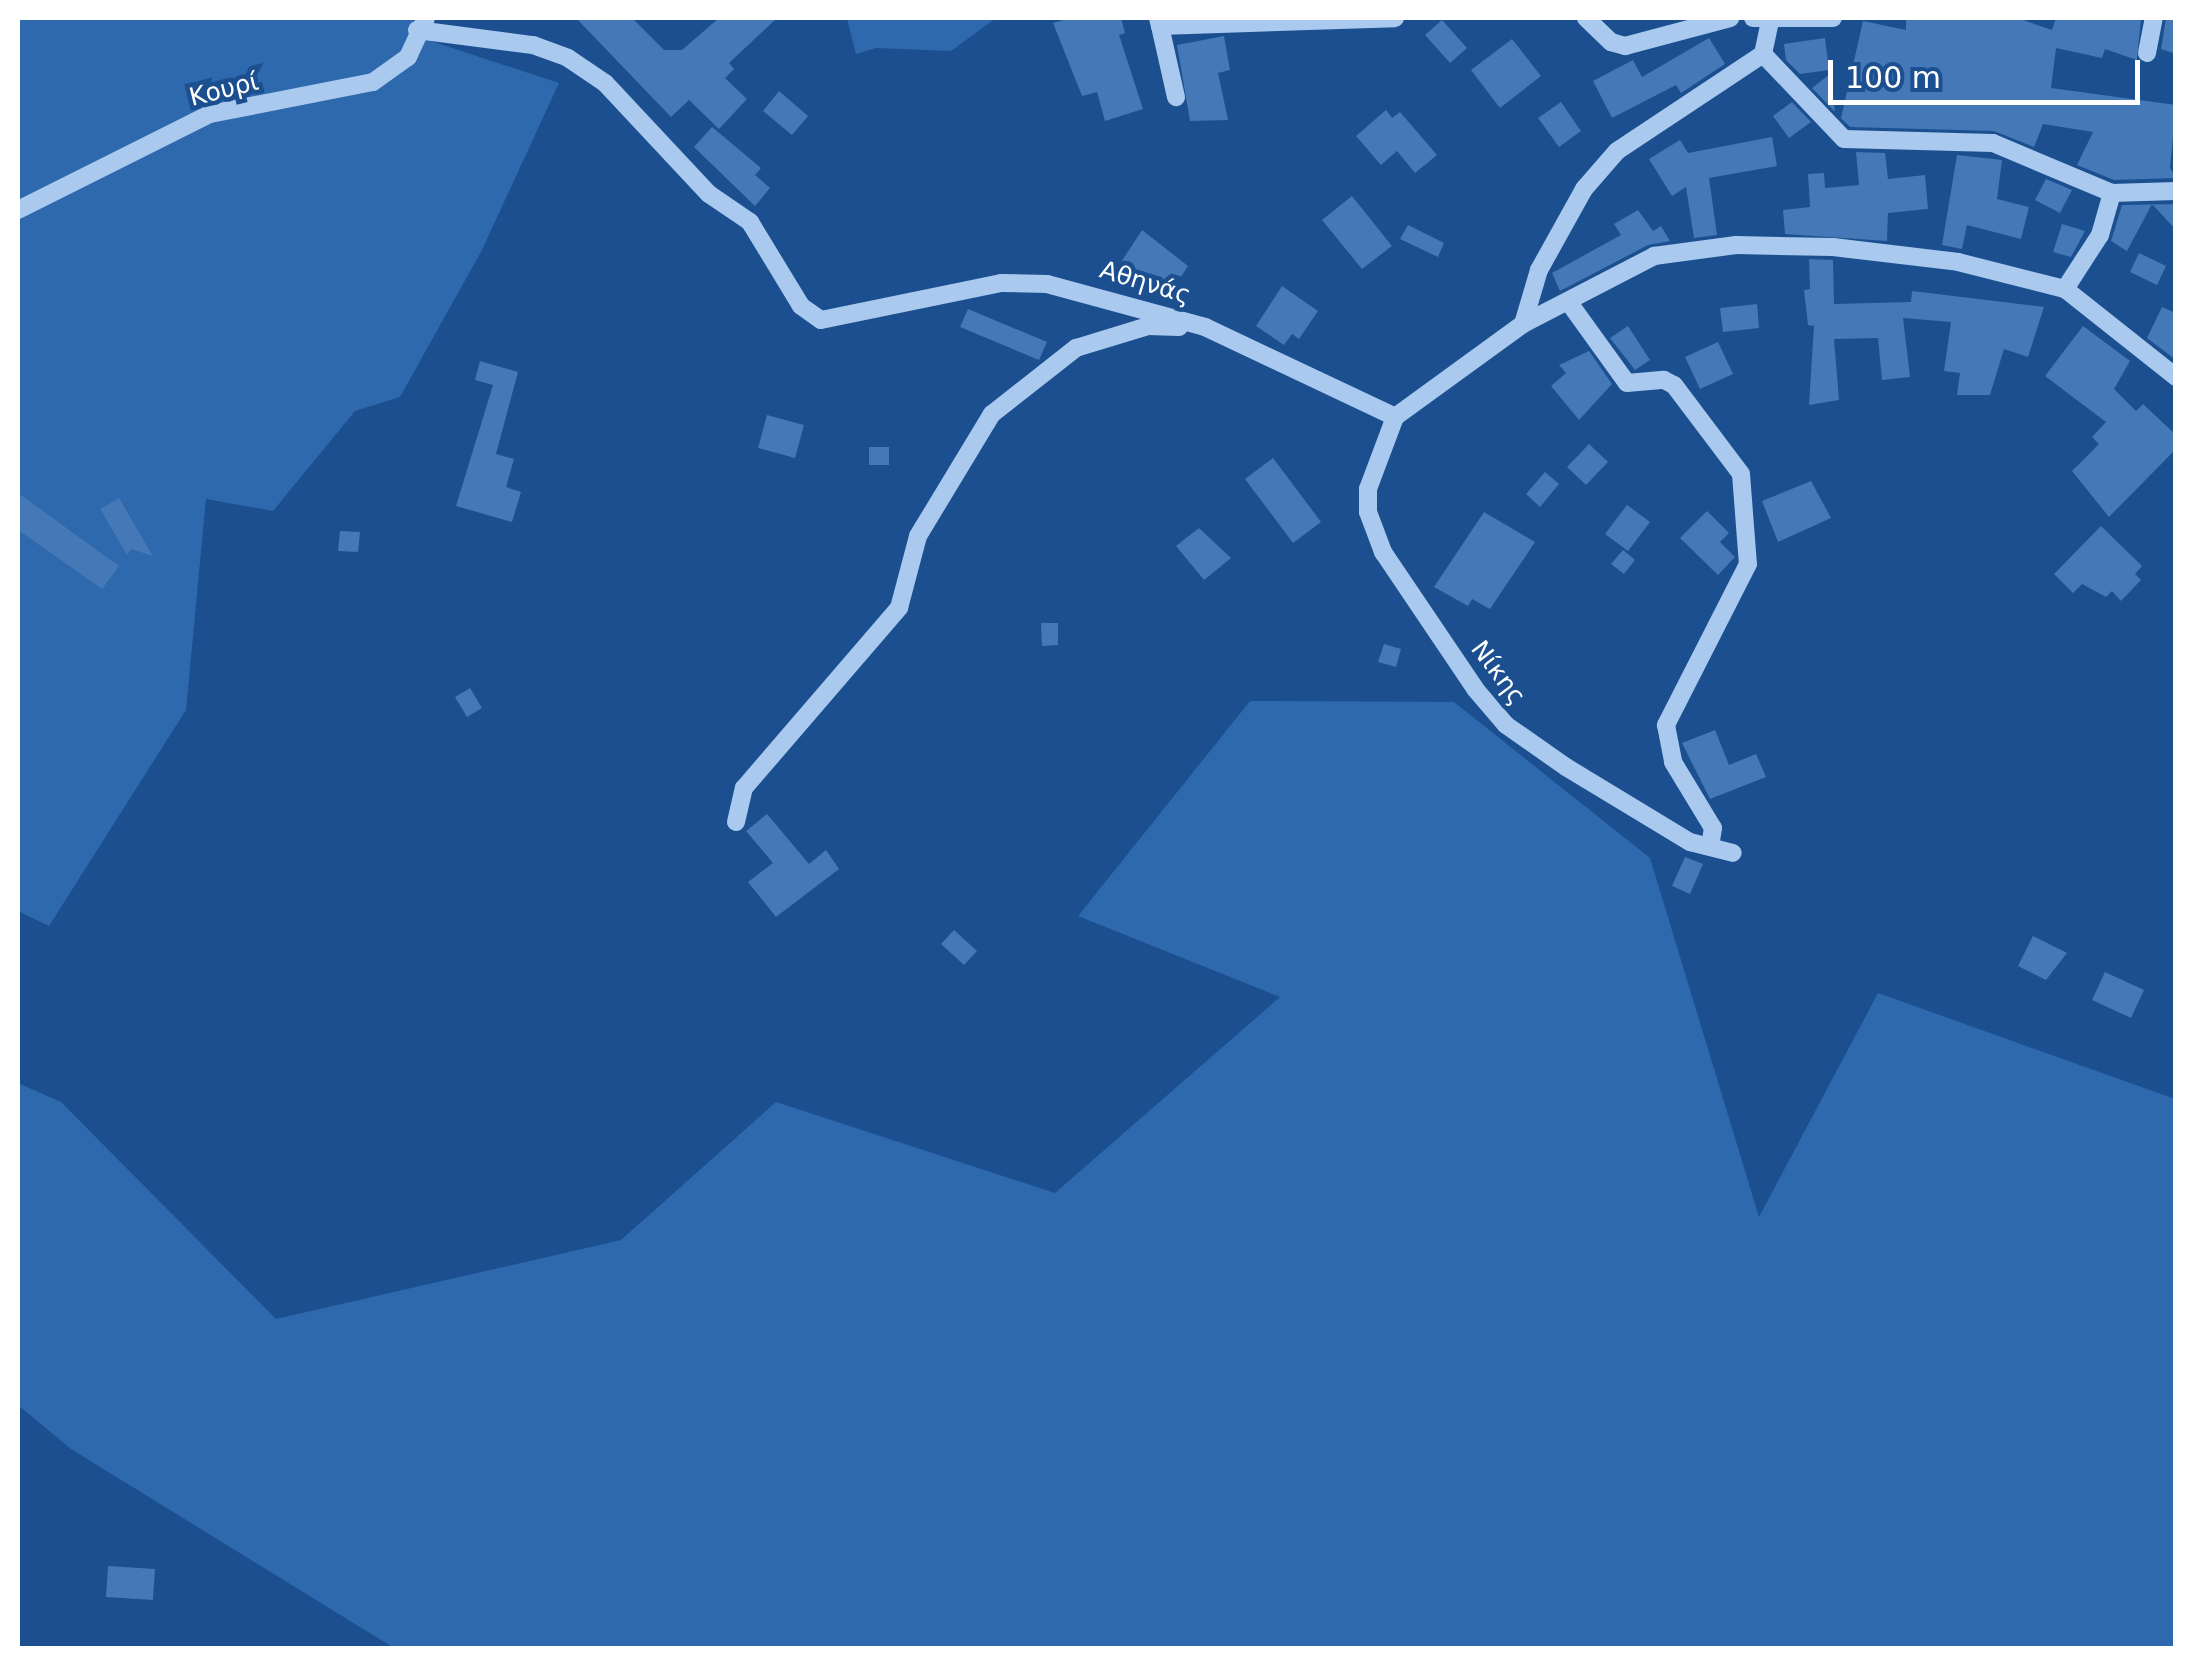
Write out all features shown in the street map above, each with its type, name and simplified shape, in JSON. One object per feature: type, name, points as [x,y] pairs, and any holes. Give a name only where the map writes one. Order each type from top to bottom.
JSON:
[{"type":"street","points":[[1176,97],[1159,22],[1395,18]]},
{"type":"street","points":[[1588,18],[1611,42],[1630,46],[1730,18]]},
{"type":"street","points":[[1832,18],[1762,18],[1763,54],[1836,136],[2005,146],[2112,193],[2176,191]]},
{"type":"street","points":[[2147,53],[2154,18]]},
{"type":"street","name":"Κουρί","points":[[18,210],[210,114],[373,82],[408,57],[422,24]]},
{"type":"street","name":"Αθηνάς","points":[[422,24],[533,45],[568,58],[605,84],[709,194],[750,222],[801,306],[821,320],[1016,283],[1082,290],[1205,328],[1395,417]]},
{"type":"street","points":[[1523,324],[1539,270],[1584,190],[1618,150],[1763,54]]},
{"type":"street","points":[[2065,289],[2100,235],[2112,193]]},
{"type":"street","points":[[1395,417],[1523,324],[1570,304],[1654,256],[1736,245],[1920,256],[2065,289],[2176,377]]},
{"type":"street","points":[[1570,304],[1627,383],[1664,380],[1674,385],[1741,474],[1748,564],[1666,725],[1673,762],[1713,828],[1710,847]]},
{"type":"street","points":[[736,822],[744,788],[899,608],[918,536],[992,414],[1076,348],[1148,326],[1205,328]]},
{"type":"street","name":"Νίκης","points":[[1395,417],[1368,489],[1368,512],[1382,552],[1476,690],[1506,725],[1566,767],[1653,822],[1733,853]]},
{"type":"shaded area","points":[[18,18],[422,18],[419,37],[559,83],[482,250],[400,397],[355,411],[273,511],[206,499],[186,710],[49,926],[18,911]]},
{"type":"shaded area","points":[[847,18],[996,18],[951,51],[876,48],[856,54]]},
{"type":"shaded area","points":[[1250,701],[1454,702],[1650,858],[1759,1217],[1878,993],[2175,1099],[2175,1648],[394,1648],[71,1449],[18,1405],[18,1083],[61,1102],[276,1319],[621,1240],[776,1102],[1055,1193],[1280,997],[1078,916]]},
{"type":"building","points":[[576,18],[632,18],[664,50],[682,50],[719,18],[777,18],[729,63],[734,69],[725,78],[747,99],[719,129],[689,100],[671,117]]},
{"type":"building","points":[[1071,18],[1121,18],[1125,33],[1119,35],[1143,109],[1105,121],[1097,92],[1082,96],[1053,23]]},
{"type":"building","points":[[1906,18],[2017,18],[2052,30],[2056,18],[2141,18],[2137,60],[2105,49],[2102,58],[2056,48],[2051,88],[2176,105],[2170,168],[2176,178],[2114,180],[2077,165],[2093,132],[2043,124],[2034,147],[1994,131],[1850,127],[1841,118],[1863,21],[1906,30]]},
{"type":"building","points":[[2166,18],[2176,18],[2176,54],[2161,49]]},
{"type":"building","points":[[1442,20],[1467,48],[1450,63],[1425,35]]},
{"type":"building","points":[[1224,36],[1230,70],[1218,73],[1228,120],[1190,121],[1177,45]]},
{"type":"building","points":[[1709,38],[1725,64],[1681,93],[1676,85],[1612,118],[1593,81],[1633,60],[1642,77]]},
{"type":"building","points":[[1825,38],[1829,70],[1800,74],[1786,60],[1784,44]]},
{"type":"building","points":[[1512,39],[1541,76],[1500,108],[1471,70]]},
{"type":"building","points":[[1830,74],[1835,112],[1812,88]]},
{"type":"building","points":[[779,91],[808,116],[792,135],[763,111]]},
{"type":"building","points":[[1561,102],[1581,131],[1559,147],[1538,118]]},
{"type":"building","points":[[1792,102],[1811,122],[1789,138],[1773,116]]},
{"type":"building","points":[[1386,110],[1392,118],[1400,112],[1437,155],[1415,173],[1397,151],[1381,165],[1356,136]]},
{"type":"building","points":[[712,127],[761,168],[755,175],[770,188],[755,206],[694,147]]},
{"type":"building","points":[[1772,137],[1777,166],[1709,178],[1717,235],[1694,238],[1686,187],[1672,196],[1649,159],[1680,140],[1688,153]]},
{"type":"building","points":[[1856,152],[1885,153],[1888,179],[1925,175],[1928,209],[1888,213],[1887,241],[1785,234],[1783,210],[1810,207],[1808,174],[1824,173],[1825,188],[1859,185]]},
{"type":"building","points":[[1957,155],[2002,160],[1997,199],[2029,207],[2021,239],[1967,225],[1962,249],[1942,245]]},
{"type":"building","points":[[2046,179],[2072,190],[2060,213],[2035,200]]},
{"type":"building","points":[[1352,196],[1392,246],[1362,269],[1322,220]]},
{"type":"building","points":[[2152,204],[2127,251],[2111,241],[2122,205]]},
{"type":"building","points":[[2152,204],[2176,204],[2176,230]]},
{"type":"building","points":[[1638,210],[1653,231],[1661,226],[1670,241],[1648,245],[1560,291],[1552,273],[1621,235],[1614,224]]},
{"type":"building","points":[[2062,224],[2085,231],[2071,257],[2053,252]]},
{"type":"building","points":[[1408,225],[1444,243],[1438,257],[1400,239]]},
{"type":"building","points":[[1142,230],[1188,266],[1165,301],[1116,270]]},
{"type":"building","points":[[2139,253],[2166,266],[2157,285],[2130,272]]},
{"type":"building","points":[[1809,259],[1833,260],[1834,304],[1911,302],[1912,291],[2044,307],[2028,357],[2004,349],[1990,395],[1957,395],[1960,373],[1944,371],[1951,322],[1903,318],[1910,377],[1882,380],[1878,338],[1834,339],[1839,400],[1809,405],[1814,326],[1808,325],[1804,290],[1810,289]]},
{"type":"building","points":[[1282,286],[1318,311],[1299,339],[1292,334],[1284,345],[1256,326]]},
{"type":"building","points":[[1757,304],[1759,328],[1723,332],[1720,308]]},
{"type":"building","points":[[2162,307],[2176,313],[2176,360],[2147,338]]},
{"type":"building","points":[[968,309],[1047,342],[1039,360],[960,327]]},
{"type":"building","points":[[1628,326],[1650,360],[1635,370],[1610,338]]},
{"type":"building","points":[[2083,326],[2130,361],[2114,389],[2136,411],[2143,404],[2176,435],[2176,449],[2109,517],[2072,471],[2099,444],[2092,437],[2106,422],[2045,376]]},
{"type":"building","points":[[1718,342],[1733,374],[1700,389],[1685,357]]},
{"type":"building","points":[[1589,351],[1612,384],[1579,420],[1551,386],[1566,373],[1559,365]]},
{"type":"building","points":[[480,361],[518,372],[496,454],[514,459],[506,487],[521,492],[512,522],[456,506],[493,385],[475,380]]},
{"type":"building","points":[[767,415],[804,425],[795,458],[758,448]]},
{"type":"building","points":[[1589,444],[1608,462],[1586,485],[1567,467]]},
{"type":"building","points":[[869,447],[889,447],[889,465],[869,465]]},
{"type":"building","points":[[1273,458],[1321,522],[1293,543],[1245,479]]},
{"type":"building","points":[[1545,472],[1559,484],[1540,507],[1526,494]]},
{"type":"building","points":[[1811,481],[1831,518],[1778,542],[1762,501]]},
{"type":"building","points":[[18,493],[119,566],[102,589],[18,530]]},
{"type":"building","points":[[119,498],[153,556],[131,549],[127,555],[100,509]]},
{"type":"building","points":[[1627,505],[1650,522],[1628,551],[1605,534]]},
{"type":"building","points":[[1707,511],[1729,533],[1720,542],[1735,557],[1718,575],[1680,538]]},
{"type":"building","points":[[1484,512],[1535,542],[1490,609],[1472,599],[1468,606],[1434,587]]},
{"type":"building","points":[[2101,526],[2142,566],[2135,574],[2141,580],[2121,601],[2112,591],[2106,597],[2082,584],[2073,593],[2054,574]]},
{"type":"building","points":[[1199,528],[1231,558],[1204,580],[1176,546]]},
{"type":"building","points":[[340,531],[360,532],[358,552],[338,551]]},
{"type":"building","points":[[1623,550],[1635,560],[1624,574],[1611,564]]},
{"type":"building","points":[[1041,623],[1058,623],[1058,645],[1042,646]]},
{"type":"building","points":[[1384,644],[1401,649],[1396,667],[1378,662]]},
{"type":"building","points":[[470,688],[482,708],[467,717],[455,697]]},
{"type":"building","points":[[1715,730],[1729,765],[1756,754],[1766,777],[1710,799],[1682,743]]},
{"type":"building","points":[[767,814],[809,864],[826,850],[839,869],[776,917],[748,882],[773,863],[746,831]]},
{"type":"building","points":[[1685,857],[1703,864],[1690,894],[1672,886]]},
{"type":"building","points":[[954,930],[977,951],[964,965],[941,944]]},
{"type":"building","points":[[2033,936],[2067,953],[2046,980],[2018,966]]},
{"type":"building","points":[[2105,972],[2144,990],[2131,1018],[2092,1000]]},
{"type":"building","points":[[108,1566],[155,1569],[153,1600],[106,1597]]}]
